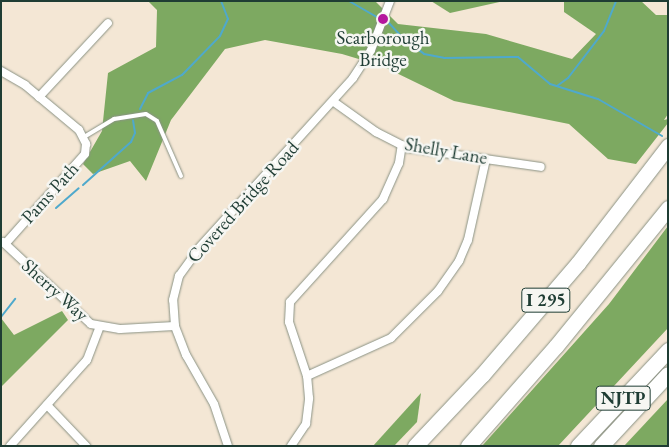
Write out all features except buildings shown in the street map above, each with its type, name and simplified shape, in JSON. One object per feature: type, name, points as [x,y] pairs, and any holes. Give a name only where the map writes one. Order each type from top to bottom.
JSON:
[{"type":"highway","name":"I 295","points":[[415,446],[482,375],[578,263],[668,146]]},
{"type":"highway","name":"I 295","points":[[468,446],[556,346],[668,208]]},
{"type":"highway","name":"NJTP","points":[[578,446],[668,350]]},
{"type":"highway","name":"NJTP","points":[[601,446],[668,374]]},
{"type":"street","name":"Covered Bridge Road","points":[[228,446],[214,404],[186,355],[175,326],[173,300],[185,266],[334,102],[363,64],[390,1]]},
{"type":"street","points":[[39,97],[108,23]]},
{"type":"street","points":[[1,71],[39,97],[84,137]]},
{"type":"street","name":"Shelly Lane","points":[[334,102],[369,128],[402,146],[540,167]]},
{"type":"street","name":"Pams Path","points":[[3,242],[84,154],[84,137]]},
{"type":"street","points":[[291,446],[308,415],[307,376],[289,322],[290,302],[383,199],[399,163],[402,146]]},
{"type":"street","points":[[307,376],[391,338],[438,291],[459,261],[468,240],[486,159]]},
{"type":"street","name":"Sherry Way","points":[[3,242],[81,317],[100,326],[120,329],[175,326]]},
{"type":"street","points":[[10,446],[87,360],[100,326]]},
{"type":"street","points":[[47,405],[86,446]]},
{"type":"lane","points":[[84,137],[114,119],[146,114],[157,121],[181,176]]},
{"type":"green space","points":[[148,1],[375,1],[398,24],[486,34],[572,59],[596,34],[564,12],[564,1],[641,1],[656,15],[668,15],[668,114],[664,120],[668,119],[668,123],[636,164],[608,159],[569,124],[454,101],[382,66],[342,54],[265,40],[225,49],[171,120],[146,181],[130,161],[93,174],[83,164],[102,131],[108,73],[156,47],[157,10]]},
{"type":"green space","points":[[431,1],[504,1],[450,13]]},
{"type":"green space","points":[[668,226],[668,328],[558,446],[482,446],[609,304]]},
{"type":"green space","points":[[62,311],[68,320],[1,387],[1,318],[14,335]]},
{"type":"green space","points":[[421,393],[417,422],[394,446],[373,446]]},
{"type":"green space","points":[[668,399],[668,446],[624,446]]},
{"type":"waterway","points":[[140,109],[148,93],[182,75],[220,36],[228,19],[221,1]]},
{"type":"waterway","points":[[349,1],[378,18]]},
{"type":"waterway","points":[[557,86],[568,78],[604,31],[616,1]]},
{"type":"waterway","points":[[388,22],[403,38],[424,54],[444,58],[518,57],[550,84],[598,99],[662,136]]},
{"type":"waterway","points":[[83,185],[131,142],[135,133],[133,120]]},
{"type":"waterway","points":[[56,208],[79,188]]},
{"type":"waterway","points":[[1,317],[15,299]]},
{"type":"place","name":"Scarborough Bridge","points":[[383,19]]}]
